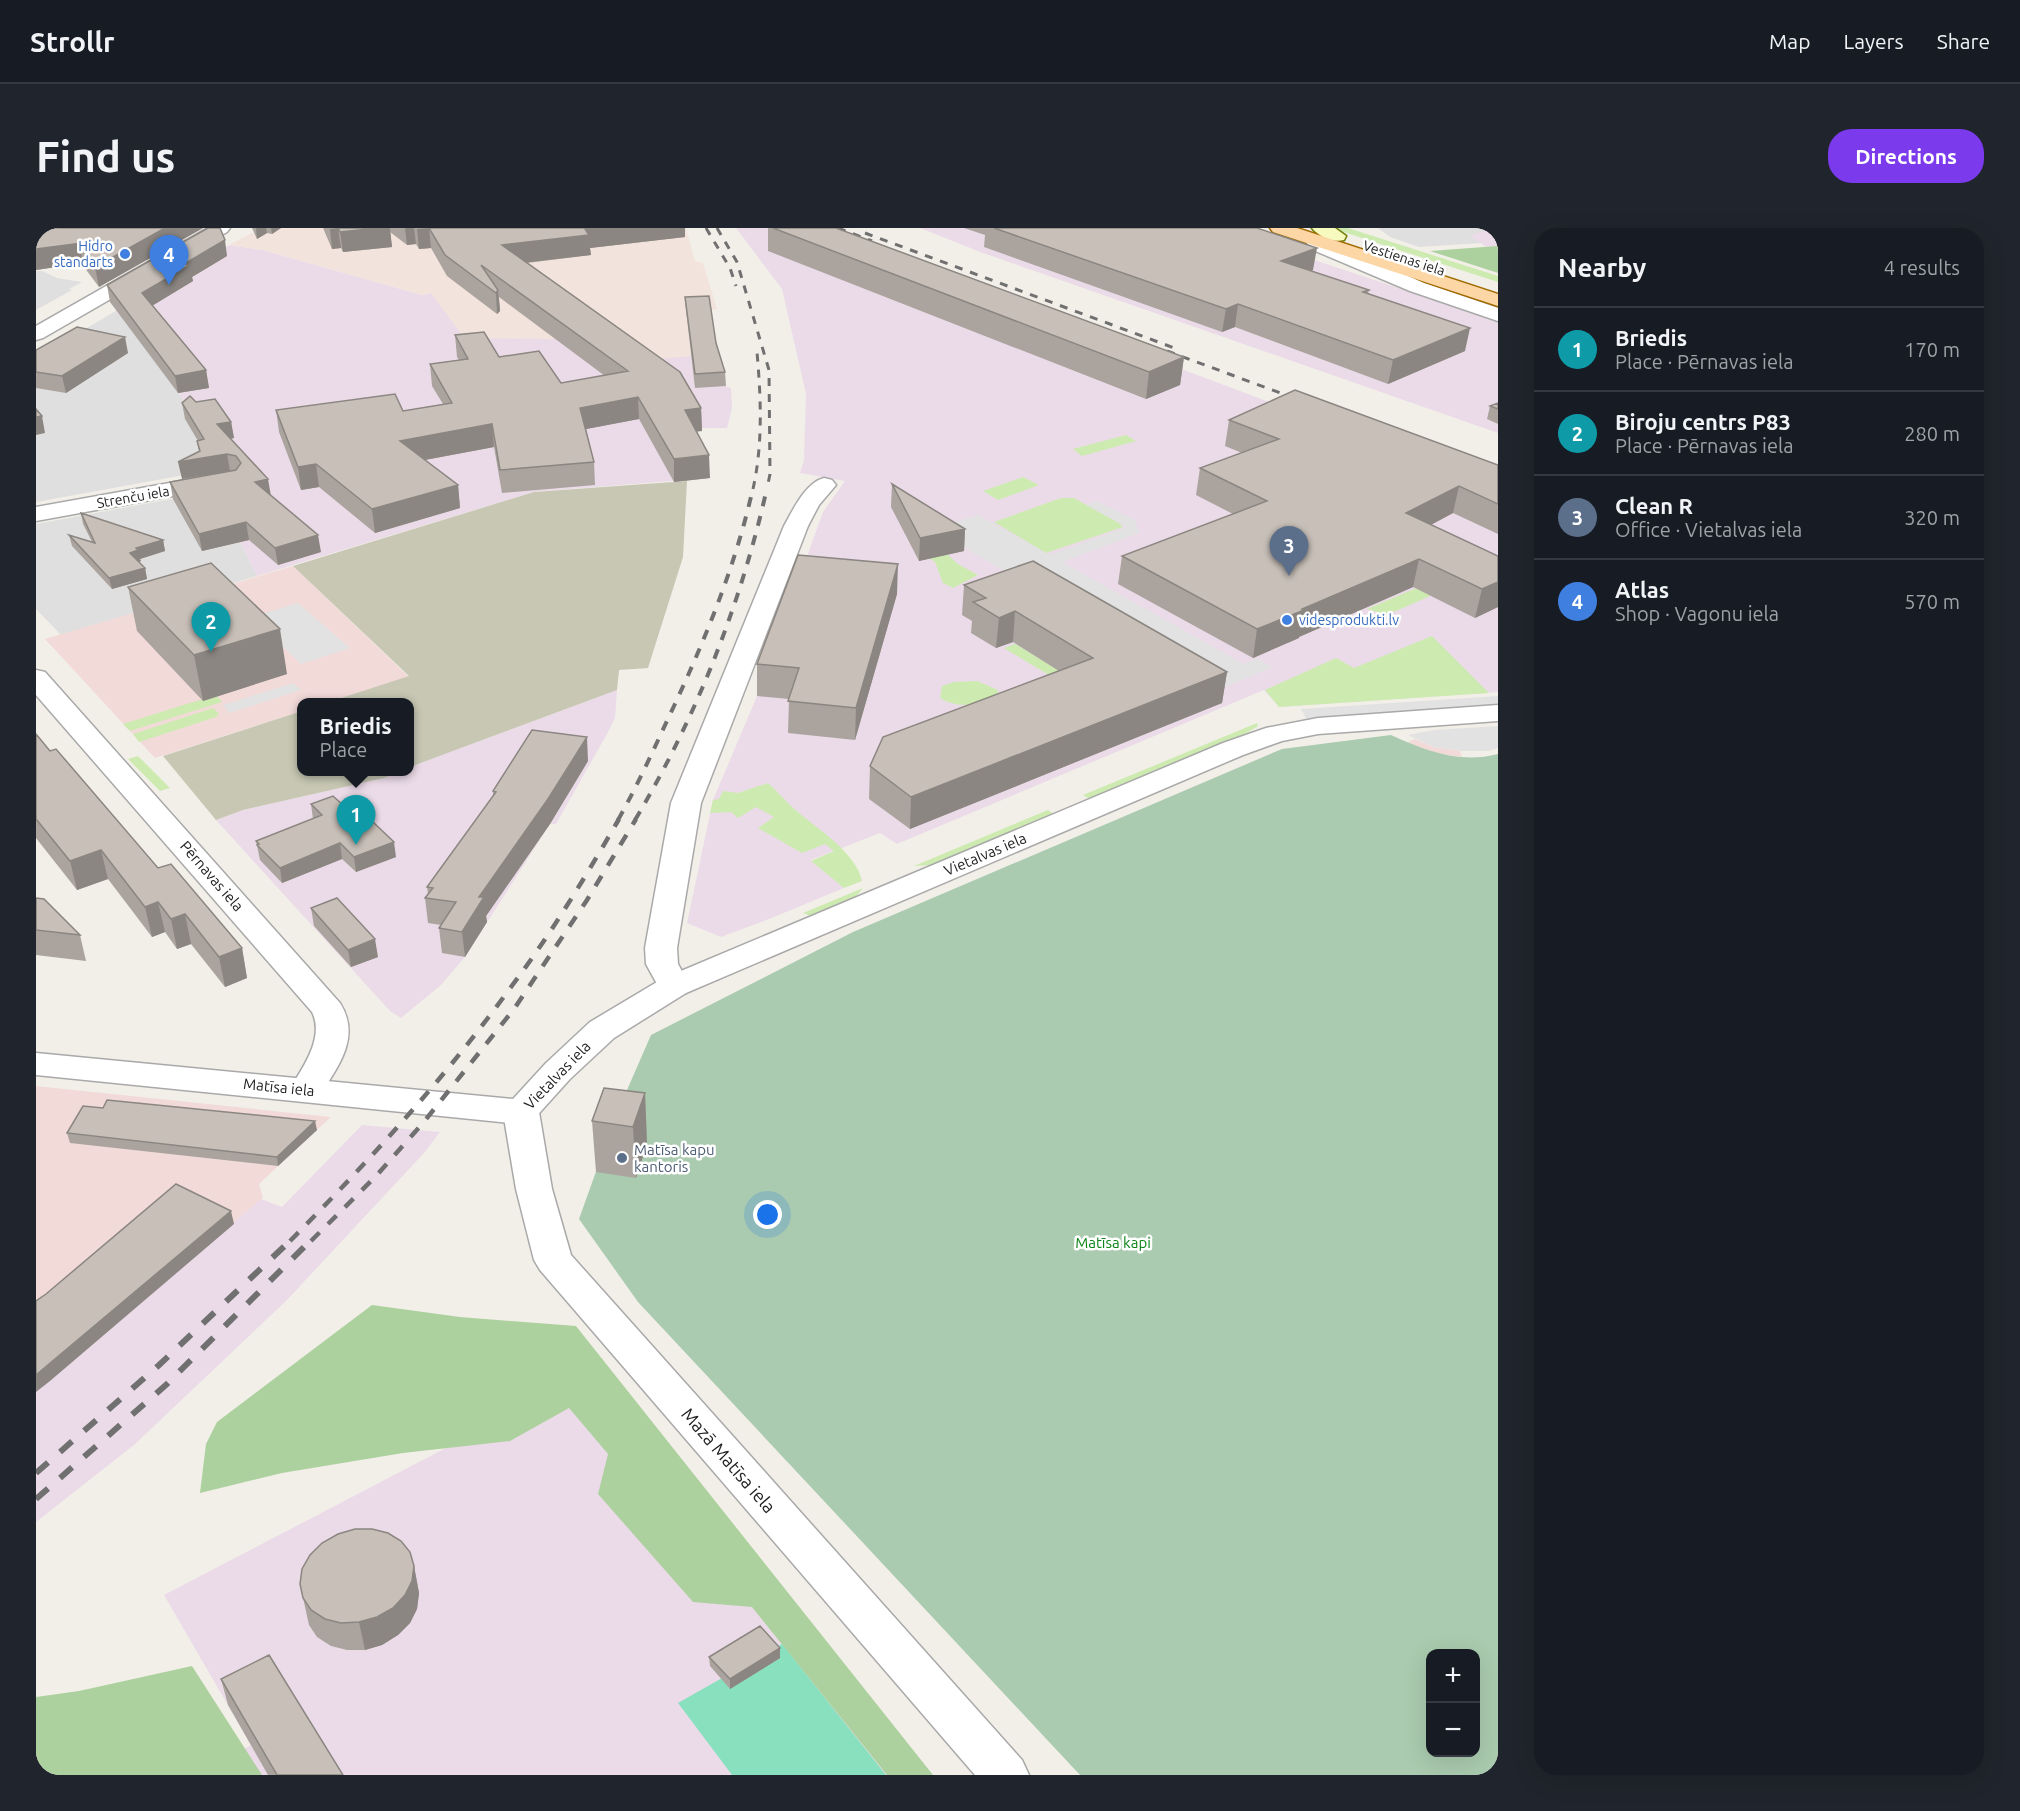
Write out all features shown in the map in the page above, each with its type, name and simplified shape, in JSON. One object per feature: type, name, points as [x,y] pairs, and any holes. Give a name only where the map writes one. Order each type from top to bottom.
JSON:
[{"type":"main road","name":"Vestienas iela","points":[[1272,232],[1320,233],[1498,290]]},
{"type":"main road","name":"Vestienas iela","points":[[1320,233],[1498,300]]},
{"type":"street","points":[[36,334],[221,228]]},
{"type":"street","name":"Vestienas iela","points":[[1272,232],[1416,287],[1498,315]]},
{"type":"street","name":"Vestienas iela","points":[[1320,233],[1320,246],[1416,287]]},
{"type":"street","name":"Strenču iela","points":[[36,514],[230,480]]},
{"type":"street","points":[[674,986],[662,964],[661,948],[686,803],[780,573],[796,526],[809,503],[824,485]]},
{"type":"street","name":"Pērnavas iela","points":[[36,678],[291,966],[330,1015],[333,1024],[330,1045],[306,1090]]},
{"type":"street","name":"Vietalvas iela","points":[[521,1112],[558,1071],[602,1030],[674,986],[1266,737],[1318,726],[1498,713]]},
{"type":"street","name":"Matīsa iela","points":[[36,1064],[521,1112]]},
{"type":"street","name":"Mazā Matīsa iela","points":[[521,1112],[534,1189],[553,1260],[1005,1775]]},
{"type":"shaded area","points":[[261,228],[686,228],[695,261],[703,263],[717,309],[710,310],[692,356],[635,361],[555,339],[464,338],[431,293],[422,295],[263,250],[229,245]]},
{"type":"shaded area","points":[[736,228],[813,228],[883,257],[1498,488],[1498,692],[1279,707],[1264,690],[897,844],[880,833],[811,860],[844,888],[769,919],[721,937],[687,923],[713,800],[757,696],[823,512],[845,481],[800,473],[804,460],[806,394],[782,289]]},
{"type":"shaded area","points":[[920,228],[1218,228],[1498,321],[1498,433],[983,253]]},
{"type":"shaded area","points":[[1378,228],[1498,228],[1498,242],[1419,247],[1390,237]]},
{"type":"shaded area","points":[[1498,228],[1498,255],[1470,236]]},
{"type":"shaded area","points":[[229,245],[263,250],[422,295],[431,293],[555,339],[692,356],[725,386],[731,388],[732,408],[727,428],[701,428],[702,431],[686,433],[710,478],[534,492],[257,576],[229,519],[234,487],[215,455],[198,419],[120,314],[114,312]]},
{"type":"shaded area","points":[[36,271],[42,271],[57,278],[82,282],[36,310]]},
{"type":"shaded area","points":[[114,312],[119,313],[198,419],[223,468],[36,502],[36,358]]},
{"type":"shaded area","points":[[687,481],[683,557],[648,668],[619,670],[617,690],[414,766],[414,698],[341,698],[409,676],[293,566],[534,492]]},
{"type":"shaded area","points":[[209,492],[229,519],[257,576],[61,635],[36,609],[36,524]]},
{"type":"shaded area","points":[[1097,501],[1135,520],[1139,533],[1062,562],[1244,664],[1257,658],[1272,667],[1214,692],[932,529],[978,515],[1050,555],[1127,527],[1086,505]]},
{"type":"shaded area","points":[[293,566],[409,677],[342,698],[297,698],[297,713],[155,758],[45,639]]},
{"type":"shaded area","points":[[298,603],[350,648],[301,664],[252,617]]},
{"type":"shaded area","points":[[293,683],[301,690],[229,713],[223,705]]},
{"type":"shaded area","points":[[617,690],[615,718],[556,824],[550,824],[465,957],[441,985],[401,1018],[390,1011],[216,820],[243,810],[389,776],[414,776],[414,766]]},
{"type":"shaded area","points":[[1498,696],[1498,708],[1308,722],[1301,709]]},
{"type":"shaded area","points":[[297,713],[297,776],[389,776],[243,810],[216,820],[163,756]]},
{"type":"shaded area","points":[[1498,726],[1498,748],[1488,751],[1460,751],[1434,747],[1408,735],[1434,730]]},
{"type":"shaded area","points":[[1415,739],[1434,747],[1460,751],[1462,757],[1428,752],[1408,742]]},
{"type":"shaded area","points":[[36,1086],[331,1117],[259,1184],[263,1198],[36,1392]]},
{"type":"shaded area","points":[[362,1125],[440,1132],[424,1153],[287,1300],[134,1445],[36,1522],[36,1392],[261,1199],[282,1207]]},
{"type":"shaded area","points":[[586,1375],[927,1775],[200,1775],[251,1745],[164,1595]]},
{"type":"green space","points":[[1331,228],[1348,228],[1498,276],[1498,282]]},
{"type":"green space","points":[[1498,246],[1498,273],[1430,251]]},
{"type":"green space","points":[[1126,435],[1136,441],[1082,456],[1073,449]]},
{"type":"green space","points":[[1023,477],[1039,485],[998,500],[983,491]]},
{"type":"green space","points":[[1061,498],[1074,498],[1123,527],[1046,553],[994,522]]},
{"type":"green space","points":[[948,555],[958,564],[978,575],[953,588],[943,583],[935,562],[929,558]]},
{"type":"green space","points":[[1461,569],[1473,577],[1396,611],[1384,614],[1367,609]]},
{"type":"green space","points":[[1432,636],[1489,693],[1279,707],[1265,690],[1336,658],[1354,668]]},
{"type":"green space","points":[[1015,644],[1063,673],[1052,677],[1004,648]]},
{"type":"green space","points":[[977,681],[998,690],[997,697],[975,704],[961,705],[940,698],[942,686],[954,682]]},
{"type":"green space","points":[[217,696],[222,702],[130,731],[123,724],[193,702]]},
{"type":"green space","points":[[213,708],[219,714],[216,717],[139,742],[133,734]]},
{"type":"green space","points":[[1257,723],[1258,726],[1235,740],[1091,800],[1083,795]]},
{"type":"green space","name":"Matīsa kapi","points":[[1391,735],[1430,751],[1457,757],[1484,757],[1498,754],[1498,1775],[1080,1775],[638,1302],[579,1219],[617,1113],[651,1035],[853,932],[1282,749]]},
{"type":"green space","points":[[138,756],[170,788],[160,791],[128,759]]},
{"type":"green space","points":[[768,783],[851,858],[862,881],[844,888],[811,861],[834,851],[825,844],[802,853],[758,828],[774,817],[756,807],[738,818],[731,812],[710,813],[713,800],[719,799],[723,791],[738,793]]},
{"type":"green space","points":[[1048,810],[1054,814],[933,865],[914,866]]},
{"type":"green space","points":[[863,888],[859,894],[840,905],[811,916],[803,913]]},
{"type":"green space","points":[[372,1305],[460,1317],[576,1326],[933,1775],[887,1775],[752,1607],[693,1602],[598,1494],[608,1454],[569,1408],[510,1441],[403,1453],[282,1473],[200,1493],[206,1444],[217,1422]]},
{"type":"green space","points":[[782,1644],[886,1775],[732,1775],[678,1703]]},
{"type":"green space","points":[[192,1666],[262,1775],[36,1775],[36,1697],[79,1691]]},
{"type":"building","points":[[36,228],[165,228],[95,267],[80,247],[90,242],[36,249]]},
{"type":"building","points":[[208,228],[220,228],[225,240],[184,264],[190,265],[142,293],[206,370],[175,376],[107,285]]},
{"type":"building","points":[[338,228],[378,228],[340,232]]},
{"type":"building","points":[[429,228],[589,228],[585,229],[589,235],[502,245],[680,372],[701,408],[685,410],[709,455],[674,459],[638,397],[580,408],[594,462],[500,470],[492,424],[400,441],[458,485],[372,509],[316,464],[298,467],[276,410],[395,394],[403,411],[452,403],[430,364],[468,359],[455,335],[484,332],[499,357],[539,351],[561,383],[628,371],[481,265],[498,290],[496,293],[445,255]]},
{"type":"building","points":[[773,228],[836,228],[1184,357],[1149,372]]},
{"type":"building","points":[[994,228],[1257,228],[1317,248],[1281,261],[1369,290],[1363,292],[1470,328],[1393,360],[1238,304],[1226,309]]},
{"type":"building","points":[[709,296],[716,343],[725,372],[695,374],[685,297]]},
{"type":"building","points":[[77,327],[125,337],[62,376],[36,372],[36,350]]},
{"type":"building","points":[[1295,390],[1498,465],[1498,504],[1459,486],[1406,513],[1498,556],[1498,582],[1482,589],[1419,559],[1257,629],[1122,556],[1267,501],[1200,468],[1279,439],[1229,420]]},
{"type":"building","points":[[190,396],[196,402],[215,399],[231,422],[217,424],[268,479],[255,482],[318,535],[275,548],[246,522],[199,534],[170,482],[236,470],[241,463],[236,456],[227,454],[178,462],[200,451],[197,441],[204,439],[182,403]]},
{"type":"building","points":[[1498,403],[1498,409],[1490,406]]},
{"type":"building","points":[[36,409],[42,416],[36,417]]},
{"type":"building","points":[[892,484],[965,529],[920,538]]},
{"type":"building","points":[[81,513],[163,540],[136,548],[138,550],[130,553],[145,568],[109,578],[69,535],[95,543]]},
{"type":"building","points":[[798,555],[898,564],[856,708],[788,701],[799,668],[757,664]]},
{"type":"building","points":[[1033,561],[1227,672],[911,797],[870,766],[883,737],[1093,658],[1015,611],[999,618],[973,602],[986,598],[964,585]]},
{"type":"building","points":[[211,563],[280,629],[194,655],[128,587]]},
{"type":"building","points":[[532,730],[587,737],[548,799],[479,897],[484,897],[462,932],[439,928],[456,902],[425,898],[433,888],[427,887],[496,792],[493,791]]},
{"type":"building","points":[[36,734],[50,751],[56,749],[158,868],[171,864],[242,948],[219,957],[185,914],[171,919],[158,902],[145,907],[101,850],[70,861],[36,819]]},
{"type":"building","points":[[333,796],[345,807],[354,804],[394,842],[354,857],[340,843],[280,868],[257,845],[259,844],[256,841],[322,815],[311,804]]},
{"type":"building","points":[[36,898],[44,899],[80,935],[36,930]]},
{"type":"building","points":[[337,898],[375,939],[348,950],[311,908]]},
{"type":"building","points":[[604,1088],[645,1093],[633,1127],[592,1121]]},
{"type":"building","points":[[107,1100],[315,1121],[277,1157],[67,1133],[83,1106],[103,1108]]},
{"type":"building","points":[[176,1184],[231,1211],[36,1375],[36,1301]]},
{"type":"building","points":[[355,1529],[372,1529],[388,1533],[401,1541],[410,1552],[414,1566],[412,1581],[405,1595],[393,1608],[377,1617],[359,1622],[341,1623],[325,1619],[311,1610],[303,1598],[300,1584],[302,1569],[310,1555],[322,1543],[338,1534]]},
{"type":"building","points":[[760,1626],[780,1648],[730,1679],[709,1657]]},
{"type":"building","points":[[269,1655],[343,1775],[277,1775],[221,1679]]},
{"type":"railway","points":[[706,228],[730,268],[736,286]]},
{"type":"railway","points":[[717,228],[737,262],[769,370],[770,474],[767,489]]},
{"type":"railway","points":[[838,228],[872,241]]},
{"type":"railway","points":[[865,233],[1177,349]]},
{"type":"railway","points":[[1167,351],[1302,401]]},
{"type":"railway","points":[[753,489],[760,421],[757,352]]},
{"type":"railway","points":[[618,820],[654,749],[709,626],[738,544],[753,488]]},
{"type":"railway","points":[[635,820],[678,741],[714,659],[744,574],[767,488]]},
{"type":"railway","points":[[291,1240],[405,1118],[486,1021],[554,926],[619,819]]},
{"type":"railway","points":[[311,1241],[376,1176],[423,1123],[514,1009],[587,900],[636,819]]},
{"type":"railway","points":[[36,1499],[167,1384],[312,1239]]},
{"type":"railway","points":[[36,1473],[158,1366],[291,1240]]},
{"type":"place","name":"Hidro standarts","points":[[125,254]]},
{"type":"place","name":"Atlas","points":[[169,285]]},
{"type":"place","name":"Clean R","points":[[1289,576]]},
{"type":"place","name":"videsprodukti.lv","points":[[1287,620]]},
{"type":"place","name":"Biroju centrs P83","points":[[211,652]]},
{"type":"place","name":"Briedis","points":[[356,845]]},
{"type":"place","name":"Matīsa kapu kantoris","points":[[622,1158]]}]
